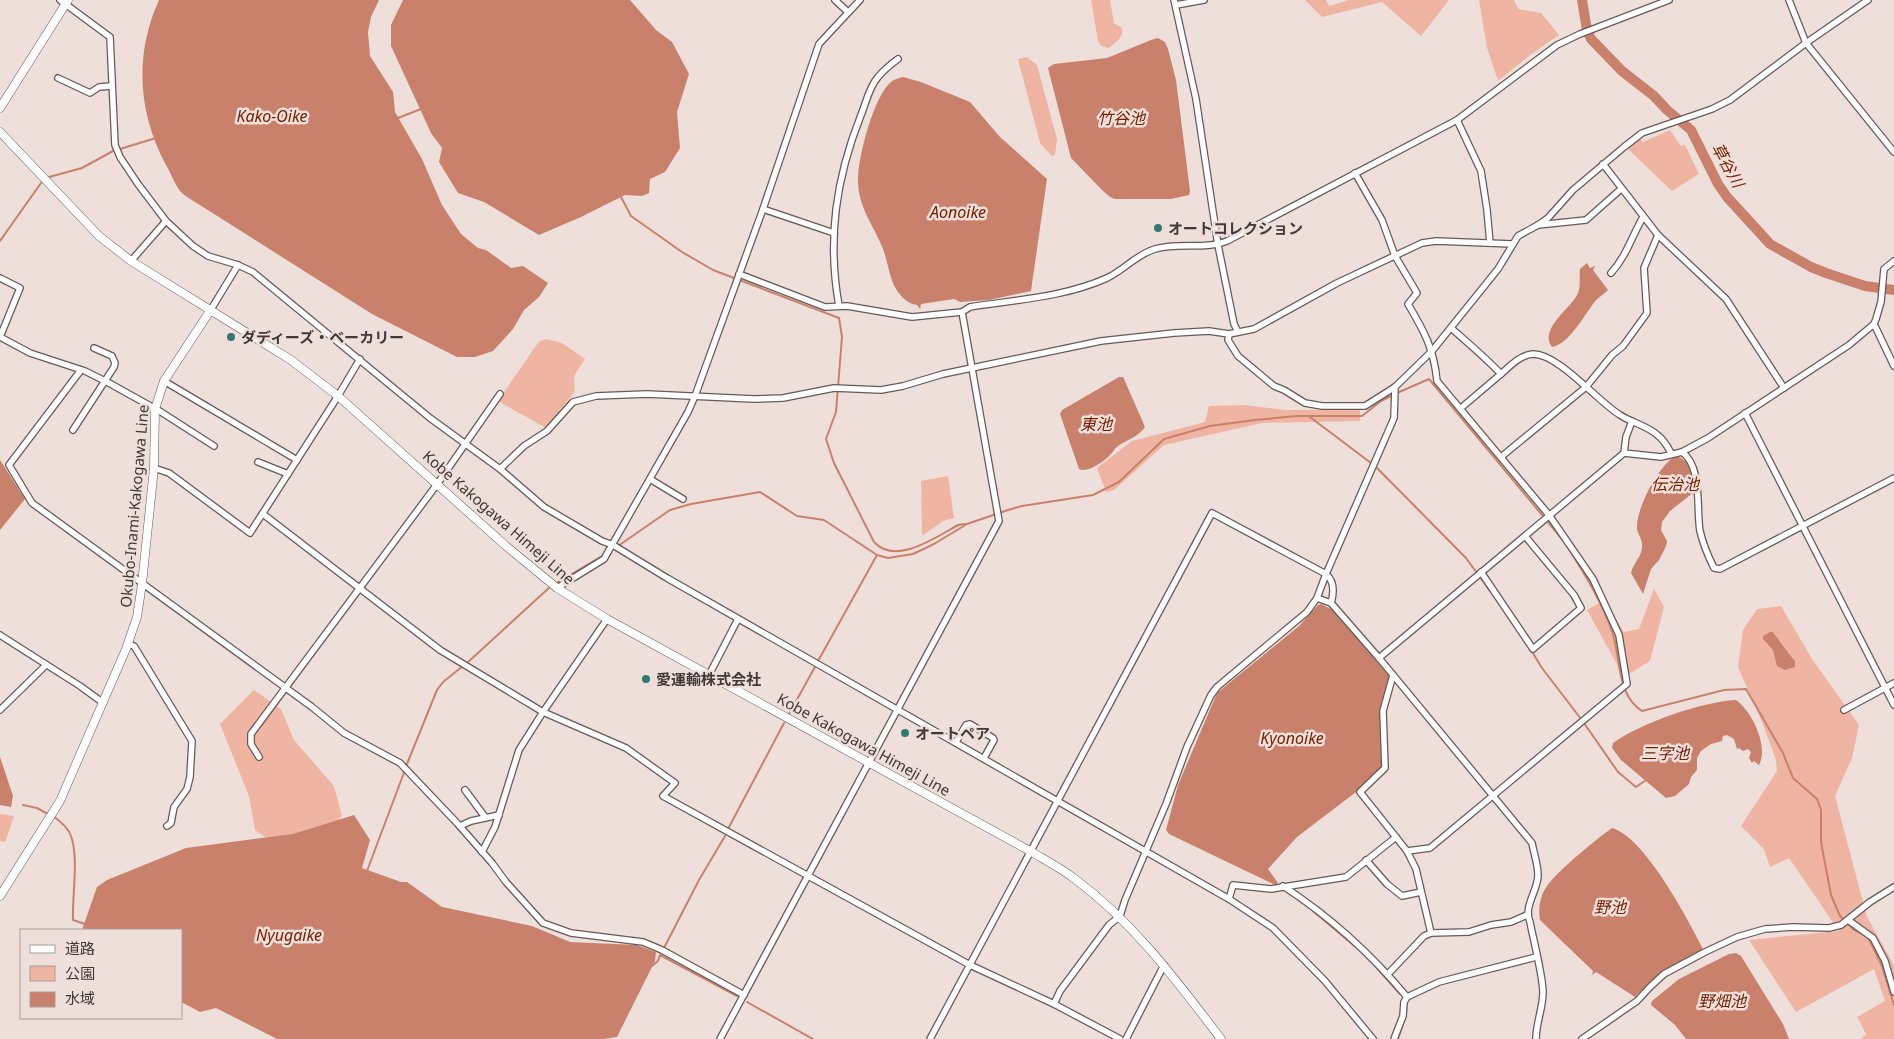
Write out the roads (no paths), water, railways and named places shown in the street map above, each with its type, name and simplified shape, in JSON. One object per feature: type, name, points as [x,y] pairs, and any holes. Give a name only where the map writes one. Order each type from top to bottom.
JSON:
[{"type":"main road","points":[[0,108],[65,1]]},
{"type":"main road","name":"Kobe Kakogawa Himeji Line","points":[[0,132],[99,236],[131,261],[291,360],[338,396],[506,546],[557,588],[607,619],[1030,851],[1074,878],[1120,916],[1164,965],[1221,1039]]},
{"type":"main road","name":"Okubo-Inami-Kakogawa Line","points":[[0,896],[60,801],[128,644],[137,617],[142,584],[154,468],[155,409],[164,381],[210,311]]},
{"type":"street","points":[[836,0],[848,12]]},
{"type":"street","points":[[557,588],[604,559],[696,396],[763,209],[819,44],[860,0]]},
{"type":"street","points":[[1204,0],[1175,3],[1196,100],[1218,244],[1234,324],[1238,332]]},
{"type":"street","points":[[738,277],[825,307],[847,306],[912,317],[962,312],[970,307],[1076,290],[1108,278],[1150,250],[1162,247],[1218,244],[1457,120],[1557,45],[1580,34],[1669,0]]},
{"type":"street","points":[[1789,0],[1806,43],[1894,152]]},
{"type":"street","points":[[1229,334],[1228,340],[1238,356],[1274,386],[1305,403],[1322,406],[1365,406],[1395,387],[1432,350],[1498,269],[1518,236],[1548,218],[1573,190],[1603,164],[1642,133],[1712,109],[1730,100],[1806,43],[1868,0]]},
{"type":"street","points":[[65,1],[110,36],[115,145],[120,156],[166,222],[193,246],[208,256],[238,265],[253,272],[430,418],[500,469],[544,507],[1230,899],[1274,928],[1325,981],[1373,1039]]},
{"type":"street","points":[[839,306],[833,258],[840,180],[849,144],[877,78],[898,59]]},
{"type":"street","points":[[58,78],[90,93],[99,87],[112,86]]},
{"type":"street","points":[[1457,120],[1481,171],[1490,243]]},
{"type":"street","points":[[1603,164],[1658,235],[1726,299],[1784,388]]},
{"type":"street","points":[[1355,173],[1382,220],[1395,256],[1417,293],[1408,304],[1432,350],[1437,381],[1549,515],[1593,579],[1619,635],[1627,684],[1430,848],[1407,851]]},
{"type":"street","points":[[1538,225],[1586,220],[1621,189]]},
{"type":"street","points":[[763,209],[834,233]]},
{"type":"street","points":[[1611,273],[1621,262],[1643,217]]},
{"type":"street","points":[[131,261],[166,222]]},
{"type":"street","points":[[1501,458],[1586,387],[1612,355],[1623,346],[1647,313],[1644,268],[1658,235]]},
{"type":"street","points":[[500,469],[524,446],[547,431],[573,402],[581,399],[596,396],[647,394],[731,399],[783,398],[836,388],[881,390],[972,368],[1101,341],[1210,331],[1229,334],[1254,329],[1337,283],[1422,243],[1436,241],[1512,244]]},
{"type":"street","points":[[1624,452],[1661,457],[1671,453],[1682,452],[1708,438],[1849,345],[1874,324],[1881,302],[1884,269],[1894,262]]},
{"type":"street","points":[[210,311],[238,265]]},
{"type":"street","points":[[0,278],[20,288],[0,337],[30,353],[81,370],[105,381],[155,409],[214,446]]},
{"type":"street","points":[[721,1039],[999,520],[962,312]]},
{"type":"street","points":[[1874,324],[1894,366]]},
{"type":"street","points":[[1451,328],[1480,352],[1501,374]]},
{"type":"street","points":[[73,430],[114,367],[114,360],[105,351],[94,348]]},
{"type":"street","points":[[1461,408],[1522,356],[1533,354],[1543,356],[1556,363],[1619,415],[1654,432],[1665,442],[1671,453]]},
{"type":"street","points":[[154,468],[169,473],[250,532],[360,359]]},
{"type":"street","points":[[81,370],[10,465],[32,503],[344,733],[400,763],[460,826],[543,923],[571,933],[643,942],[662,950],[744,995]]},
{"type":"street","points":[[164,381],[297,460]]},
{"type":"street","points":[[1054,1004],[1060,991],[1109,925],[1120,916],[1124,900],[1166,804],[1187,747],[1211,696],[1217,688],[1307,612],[1317,598],[1394,418],[1395,387]]},
{"type":"street","points":[[259,757],[251,744],[251,734],[466,444],[500,394]]},
{"type":"street","points":[[1745,413],[1894,705]]},
{"type":"street","points":[[1379,658],[1624,452],[1626,436],[1632,421]]},
{"type":"street","points":[[1682,452],[1693,469],[1699,502],[1700,530],[1708,555],[1714,568],[1720,569],[1894,478]]},
{"type":"street","points":[[258,462],[288,474]]},
{"type":"street","points":[[650,479],[683,499]]},
{"type":"street","points":[[930,1039],[1212,513],[1326,574],[1335,590],[1331,603]]},
{"type":"street","points":[[263,514],[358,589],[440,650],[544,712],[626,748],[675,783],[663,796],[970,964],[1054,1004],[1120,1039]]},
{"type":"street","points":[[1481,572],[1533,649],[1582,608],[1574,595],[1525,536]]},
{"type":"street","points":[[1317,598],[1331,603],[1532,843],[1538,874],[1537,885],[1527,915],[1542,981],[1543,995],[1536,1028],[1536,1039]]},
{"type":"street","points":[[708,675],[738,618]]},
{"type":"street","points":[[482,852],[495,827],[519,750],[607,619]]},
{"type":"street","points":[[0,635],[102,702]]},
{"type":"street","points":[[128,644],[134,646],[192,741],[190,777],[187,789],[174,807],[171,823],[167,826]]},
{"type":"street","points":[[0,710],[46,665]]},
{"type":"street","points":[[1393,675],[1383,711],[1385,768],[1360,792],[1407,851],[1416,869],[1431,933]]},
{"type":"street","points":[[1844,710],[1894,683]]},
{"type":"street","points":[[956,742],[966,725],[970,724],[986,733],[994,740],[984,758]]},
{"type":"street","points":[[465,790],[486,817]]},
{"type":"street","points":[[460,826],[486,817],[499,815]]},
{"type":"street","points":[[1230,899],[1233,885],[1271,889],[1346,877],[1396,837]]},
{"type":"street","points":[[1366,860],[1387,884],[1402,896],[1421,892]]},
{"type":"street","points":[[1283,886],[1310,904],[1388,974],[1407,998]]},
{"type":"street","points":[[1582,1039],[1637,1001],[1664,974],[1737,938],[1765,929],[1793,927],[1829,928],[1841,925],[1870,902],[1894,887]]},
{"type":"street","points":[[1388,974],[1424,936],[1431,933],[1469,932],[1491,925],[1511,922],[1527,915]]},
{"type":"street","points":[[1848,920],[1873,938],[1885,961],[1894,992]]},
{"type":"street","points":[[1394,1039],[1403,1016],[1404,1002],[1407,998],[1439,982],[1536,957]]},
{"type":"street","points":[[1126,1039],[1164,965]]},
{"type":"water","name":"Kako-Oike","points":[[159,0],[379,0],[371,17],[368,32],[370,56],[393,92],[395,112],[422,159],[442,205],[461,234],[478,248],[486,250],[511,268],[523,266],[548,283],[539,297],[524,310],[513,329],[493,351],[475,357],[457,357],[372,314],[181,192],[157,145],[145,104],[143,63],[151,21]]},
{"type":"water","points":[[403,0],[630,0],[656,30],[672,42],[689,74],[677,112],[680,148],[665,172],[650,179],[649,193],[642,196],[625,195],[539,235],[484,202],[458,193],[439,162],[442,148],[431,133],[391,46],[391,25]]},
{"type":"water","name":"竹谷池","points":[[1158,38],[1165,42],[1168,49],[1176,80],[1189,195],[1171,199],[1115,199],[1102,190],[1071,158],[1048,68],[1054,64],[1107,58]]},
{"type":"water","name":"Aonoike","points":[[903,77],[921,82],[970,102],[1000,137],[1047,179],[1031,291],[989,300],[960,302],[954,299],[921,304],[920,309],[917,305],[905,300],[896,289],[883,249],[861,199],[858,171],[868,128],[879,99],[885,88],[892,81]]},
{"type":"water","points":[[1587,263],[1590,268],[1595,266],[1593,270],[1608,290],[1595,302],[1570,336],[1552,347],[1549,333],[1558,318],[1575,299],[1580,284],[1580,269]]},
{"type":"water","name":"東池","points":[[1119,377],[1123,377],[1145,427],[1118,446],[1098,465],[1086,470],[1079,469],[1060,414],[1062,410]]},
{"type":"water","name":"伝治池","points":[[1676,456],[1689,466],[1694,481],[1694,492],[1670,511],[1662,522],[1661,530],[1667,541],[1666,546],[1659,560],[1651,569],[1643,594],[1631,573],[1642,548],[1642,541],[1637,529],[1638,518],[1650,487],[1663,467]]},
{"type":"water","points":[[0,460],[25,499],[0,530]]},
{"type":"water","name":"Kyonoike","points":[[1321,604],[1338,615],[1389,676],[1382,707],[1383,767],[1360,789],[1297,837],[1268,869],[1278,883],[1275,885],[1169,834],[1166,830],[1178,785],[1217,693],[1299,626]]},
{"type":"water","points":[[1773,632],[1795,661],[1795,667],[1785,670],[1777,666],[1773,650],[1763,639],[1763,636]]},
{"type":"water","name":"三字池","points":[[1736,700],[1748,712],[1757,730],[1762,749],[1759,765],[1754,761],[1752,763],[1749,758],[1751,752],[1748,749],[1743,751],[1739,748],[1737,749],[1734,739],[1727,735],[1723,736],[1722,741],[1711,744],[1701,751],[1697,758],[1697,770],[1691,777],[1689,784],[1675,796],[1666,798],[1621,760],[1612,748],[1613,743],[1625,735],[1655,721],[1689,709]]},
{"type":"water","points":[[0,757],[13,796],[11,807],[0,805]]},
{"type":"water","name":"Nyugaike","points":[[354,815],[370,840],[362,868],[401,882],[407,882],[442,907],[532,926],[570,942],[637,945],[656,952],[655,961],[617,1037],[603,1039],[277,1039],[216,1008],[200,1012],[182,1003],[182,929],[82,929],[97,887],[107,880],[186,848],[293,834]]},
{"type":"water","name":"野池","points":[[1612,828],[1625,835],[1652,863],[1677,901],[1704,951],[1667,970],[1635,997],[1596,972],[1592,975],[1593,971],[1540,920],[1540,902],[1547,886],[1568,864]]},
{"type":"water","name":"野畑池","points":[[1736,953],[1741,956],[1783,1024],[1789,1039],[1686,1039],[1675,1025],[1651,1005],[1652,1001],[1679,979],[1729,954]]},
{"type":"waterway","name":"草谷川","points":[[1582,0],[1587,30],[1591,39],[1622,71],[1654,96],[1667,110],[1691,130],[1718,184],[1727,197],[1770,244],[1811,267],[1826,273],[1865,286],[1894,290]]},
{"type":"waterway","points":[[398,118],[421,109]]},
{"type":"waterway","points":[[120,149],[156,138]]},
{"type":"waterway","points":[[49,177],[82,168],[113,151]]},
{"type":"waterway","points":[[0,241],[41,183]]},
{"type":"waterway","points":[[621,197],[631,216],[682,252],[713,270],[839,318],[842,337],[836,412],[826,439],[834,463],[874,542],[883,549],[893,551],[904,550],[928,542],[958,525],[965,524]]},
{"type":"waterway","points":[[1397,393],[1429,379],[1562,539]]},
{"type":"waterway","points":[[618,546],[670,510],[691,504],[760,492],[797,516],[824,520],[877,555],[888,558],[913,554],[967,524],[1008,510],[1022,506],[1093,495],[1119,482],[1164,439],[1210,426],[1255,420],[1297,416],[1362,416],[1381,401],[1393,395]]},
{"type":"waterway","points":[[1310,417],[1371,463]]},
{"type":"waterway","points":[[1377,468],[1466,558],[1490,591]]},
{"type":"waterway","points":[[1569,549],[1593,589],[1608,620],[1615,641],[1623,686],[1634,704],[1642,711],[1724,690],[1746,689],[1783,753],[1793,778],[1817,799],[1821,810],[1821,842],[1831,895],[1840,916],[1853,929],[1864,935]]},
{"type":"waterway","points":[[558,582],[604,555]]},
{"type":"waterway","points":[[818,661],[877,555]]},
{"type":"waterway","points":[[467,663],[550,587]]},
{"type":"waterway","points":[[1531,650],[1542,668],[1581,719]]},
{"type":"waterway","points":[[789,714],[816,665]]},
{"type":"waterway","points":[[407,764],[437,690],[443,682],[463,666]]},
{"type":"waterway","points":[[728,829],[784,723]]},
{"type":"waterway","points":[[1584,723],[1618,772],[1636,787],[1646,780]]},
{"type":"waterway","points":[[367,871],[405,770]]},
{"type":"waterway","points":[[23,805],[37,808],[48,814]]},
{"type":"waterway","points":[[53,816],[66,827],[71,836],[75,855],[73,920],[85,924]]},
{"type":"waterway","points":[[664,948],[699,880],[725,836]]},
{"type":"waterway","points":[[1313,911],[1357,948]]},
{"type":"waterway","points":[[1868,937],[1882,966],[1894,1005]]},
{"type":"waterway","points":[[652,966],[658,961],[660,955],[737,996]]},
{"type":"waterway","points":[[1375,966],[1400,994]]},
{"type":"waterway","points":[[747,1002],[813,1039]]},
{"type":"waterway","points":[[1406,1013],[1407,1002]]},
{"type":"waterway","points":[[1398,1039],[1405,1018]]},
{"type":"place","name":"オートコレクション","points":[[1158,228]]},
{"type":"place","name":"ダディーズ・ベーカリー","points":[[231,337]]},
{"type":"place","name":"愛運輸株式会社","points":[[646,679]]},
{"type":"place","name":"オートペア","points":[[905,733]]}]
